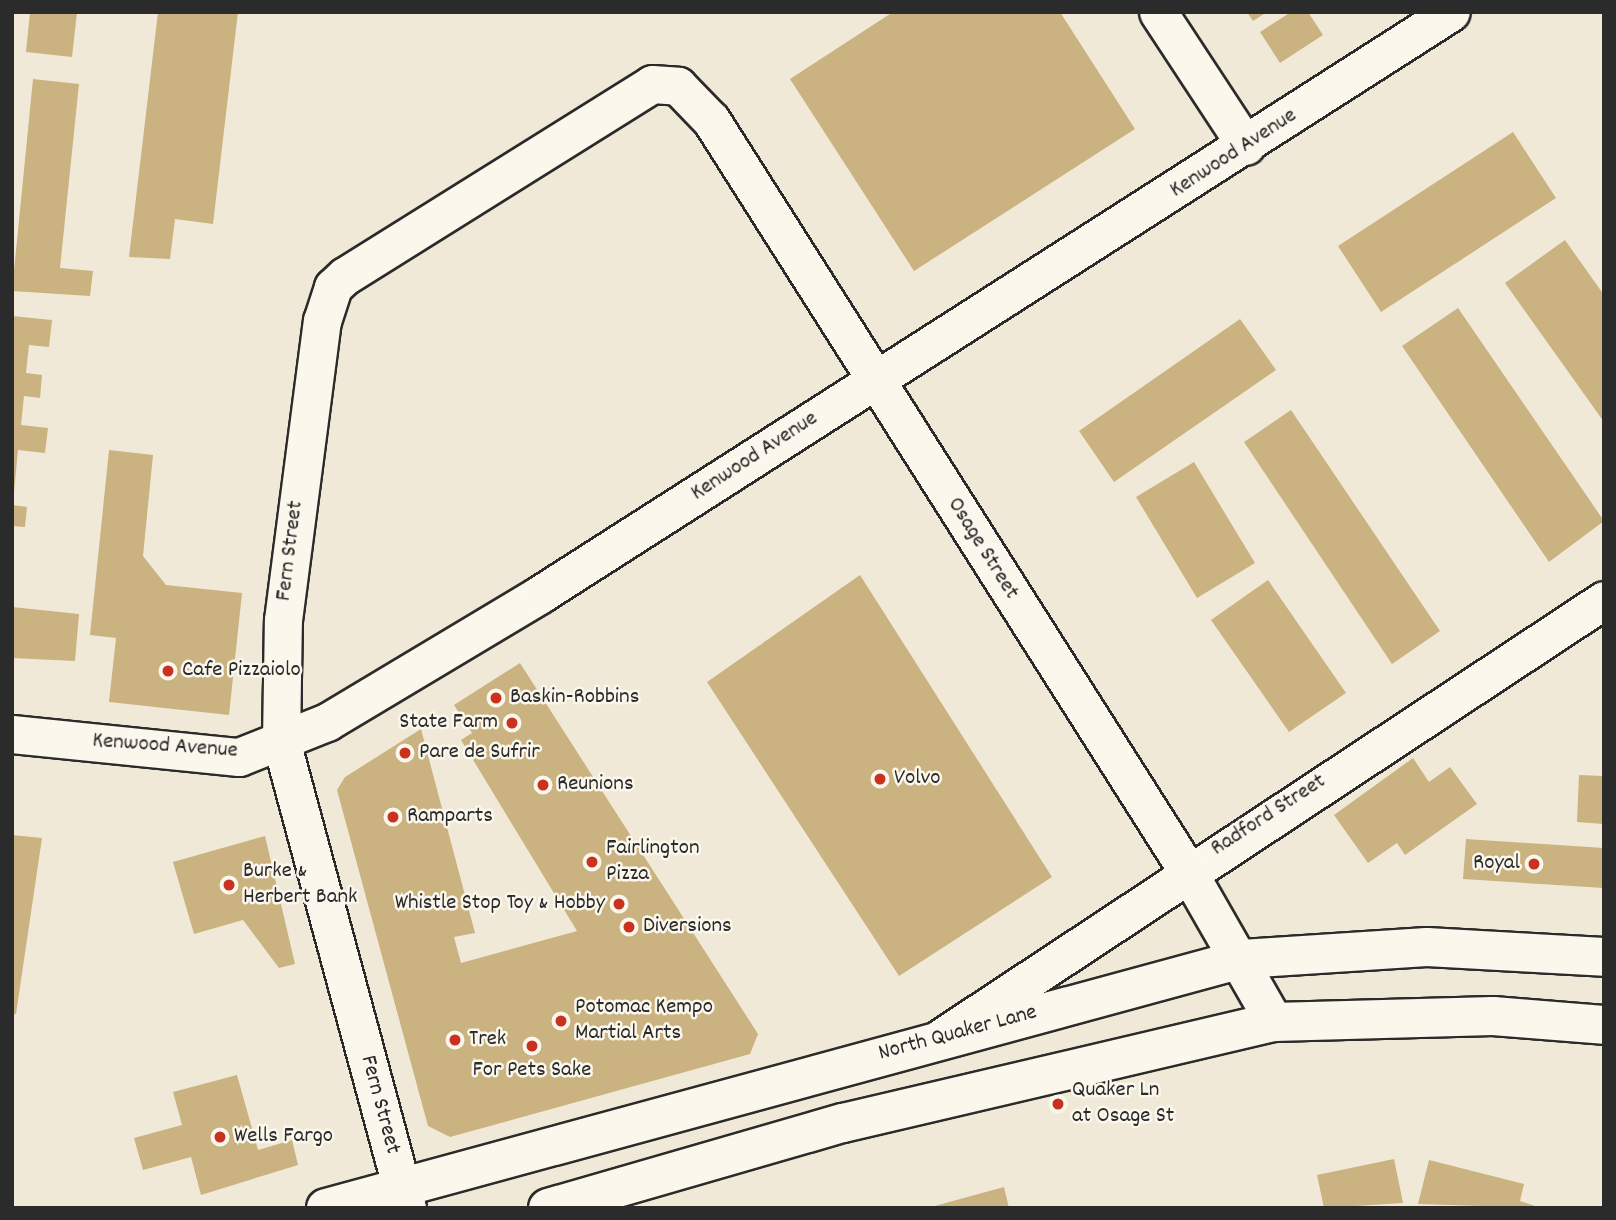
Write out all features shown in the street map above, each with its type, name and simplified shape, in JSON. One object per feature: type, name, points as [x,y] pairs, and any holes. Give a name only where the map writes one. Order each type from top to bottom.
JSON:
[{"type":"main road","name":"North Quaker Lane","points":[[326,1208],[404,1196],[940,1039],[1242,959],[1427,947],[1604,957]]},
{"type":"main road","points":[[548,1208],[844,1123],[1273,1022],[1480,1016],[1604,1025]]},
{"type":"street","points":[[1158,12],[1246,146]]},
{"type":"street","name":"Kenwood Avenue","points":[[12,734],[239,757],[327,722],[528,602],[1246,146],[1451,12]]},
{"type":"street","name":"Fern Street","points":[[404,1196],[281,742],[283,620],[315,365],[333,287],[609,106],[652,84],[678,86]]},
{"type":"street","name":"Osage Street","points":[[678,86],[710,120],[876,380],[1187,870],[1242,959],[1273,1022]]},
{"type":"street","name":"Radford Street","points":[[940,1039],[1187,870],[1604,600]]},
{"type":"building","points":[[30,12],[77,12],[72,57],[26,52]]},
{"type":"building","points":[[158,12],[238,12],[213,224],[175,219],[170,259],[129,257]]},
{"type":"building","points":[[893,12],[1060,12],[1135,129],[914,271],[790,79]]},
{"type":"building","points":[[1247,12],[1267,12],[1253,21]]},
{"type":"building","points":[[1291,12],[1308,12],[1323,35],[1280,63],[1260,32]]},
{"type":"building","points":[[33,79],[79,84],[60,268],[93,271],[90,296],[12,291]]},
{"type":"building","points":[[1513,132],[1556,198],[1381,312],[1338,246]]},
{"type":"building","points":[[1565,240],[1604,295],[1604,422],[1505,283]]},
{"type":"building","points":[[1458,308],[1604,521],[1549,562],[1402,346]]},
{"type":"building","points":[[12,316],[52,320],[49,347],[29,345],[26,373],[42,375],[40,398],[24,396],[21,425],[48,428],[45,453],[18,450],[14,492]]},
{"type":"building","points":[[1240,319],[1276,370],[1114,482],[1079,431]]},
{"type":"building","points":[[1291,410],[1440,631],[1392,664],[1244,442]]},
{"type":"building","points":[[109,450],[153,455],[143,556],[166,585],[242,593],[229,715],[109,702],[116,638],[90,635]]},
{"type":"building","points":[[1194,462],[1255,563],[1197,598],[1136,497]]},
{"type":"building","points":[[12,505],[27,507],[25,527],[12,526]]},
{"type":"building","name":"Volvo","points":[[860,575],[1052,877],[899,976],[707,682]]},
{"type":"building","points":[[1268,580],[1346,693],[1289,732],[1211,620]]},
{"type":"building","points":[[12,607],[79,614],[75,661],[12,658]]},
{"type":"building","points":[[520,663],[758,1034],[750,1054],[450,1137],[428,1126],[337,790],[345,777],[421,729],[475,933],[454,937],[461,963],[577,931],[461,740],[472,733],[454,705]]},
{"type":"building","points":[[1413,758],[1429,782],[1450,767],[1477,804],[1405,855],[1397,843],[1368,863],[1334,815]]},
{"type":"building","points":[[1579,775],[1604,776],[1604,824],[1577,822]]},
{"type":"building","points":[[12,835],[42,838],[16,1014],[12,1014]]},
{"type":"building","name":"Burke & Herbert Bank","points":[[265,836],[295,964],[279,968],[243,920],[194,934],[173,862]]},
{"type":"building","name":"Royal","points":[[1466,839],[1604,848],[1604,888],[1463,879]]},
{"type":"building","name":"Wells Fargo","points":[[237,1075],[258,1150],[292,1140],[298,1165],[201,1195],[191,1157],[143,1170],[134,1138],[182,1125],[173,1092]]},
{"type":"building","points":[[1394,1159],[1403,1203],[1324,1208],[1317,1175]]},
{"type":"building","points":[[1429,1160],[1524,1184],[1520,1201],[1541,1208],[1418,1204]]},
{"type":"building","points":[[1004,1187],[1009,1208],[931,1208],[931,1207]]},
{"type":"place","name":"Cafe Pizzaiolo","points":[[168,671]]},
{"type":"place","name":"Baskin-Robbins","points":[[496,698]]},
{"type":"place","name":"State Farm","points":[[512,723]]},
{"type":"place","name":"Pare de Sufrir","points":[[405,753]]},
{"type":"place","name":"Volvo","points":[[880,779]]},
{"type":"place","name":"Reunions","points":[[543,785]]},
{"type":"place","name":"Ramparts","points":[[393,817]]},
{"type":"place","name":"Fairlington Pizza","points":[[592,862]]},
{"type":"place","name":"Royal","points":[[1534,864]]},
{"type":"place","name":"Burke & Herbert Bank","points":[[229,885]]},
{"type":"place","name":"Whistle Stop Toy & Hobby","points":[[619,904]]},
{"type":"place","name":"Diversions","points":[[629,927]]},
{"type":"place","name":"Potomac Kempo Martial Arts","points":[[561,1021]]},
{"type":"place","name":"Trek","points":[[455,1040]]},
{"type":"place","name":"For Pets Sake","points":[[532,1046]]},
{"type":"place","name":"Quaker Ln at Osage St","points":[[1058,1104]]},
{"type":"place","name":"Wells Fargo","points":[[220,1137]]}]
